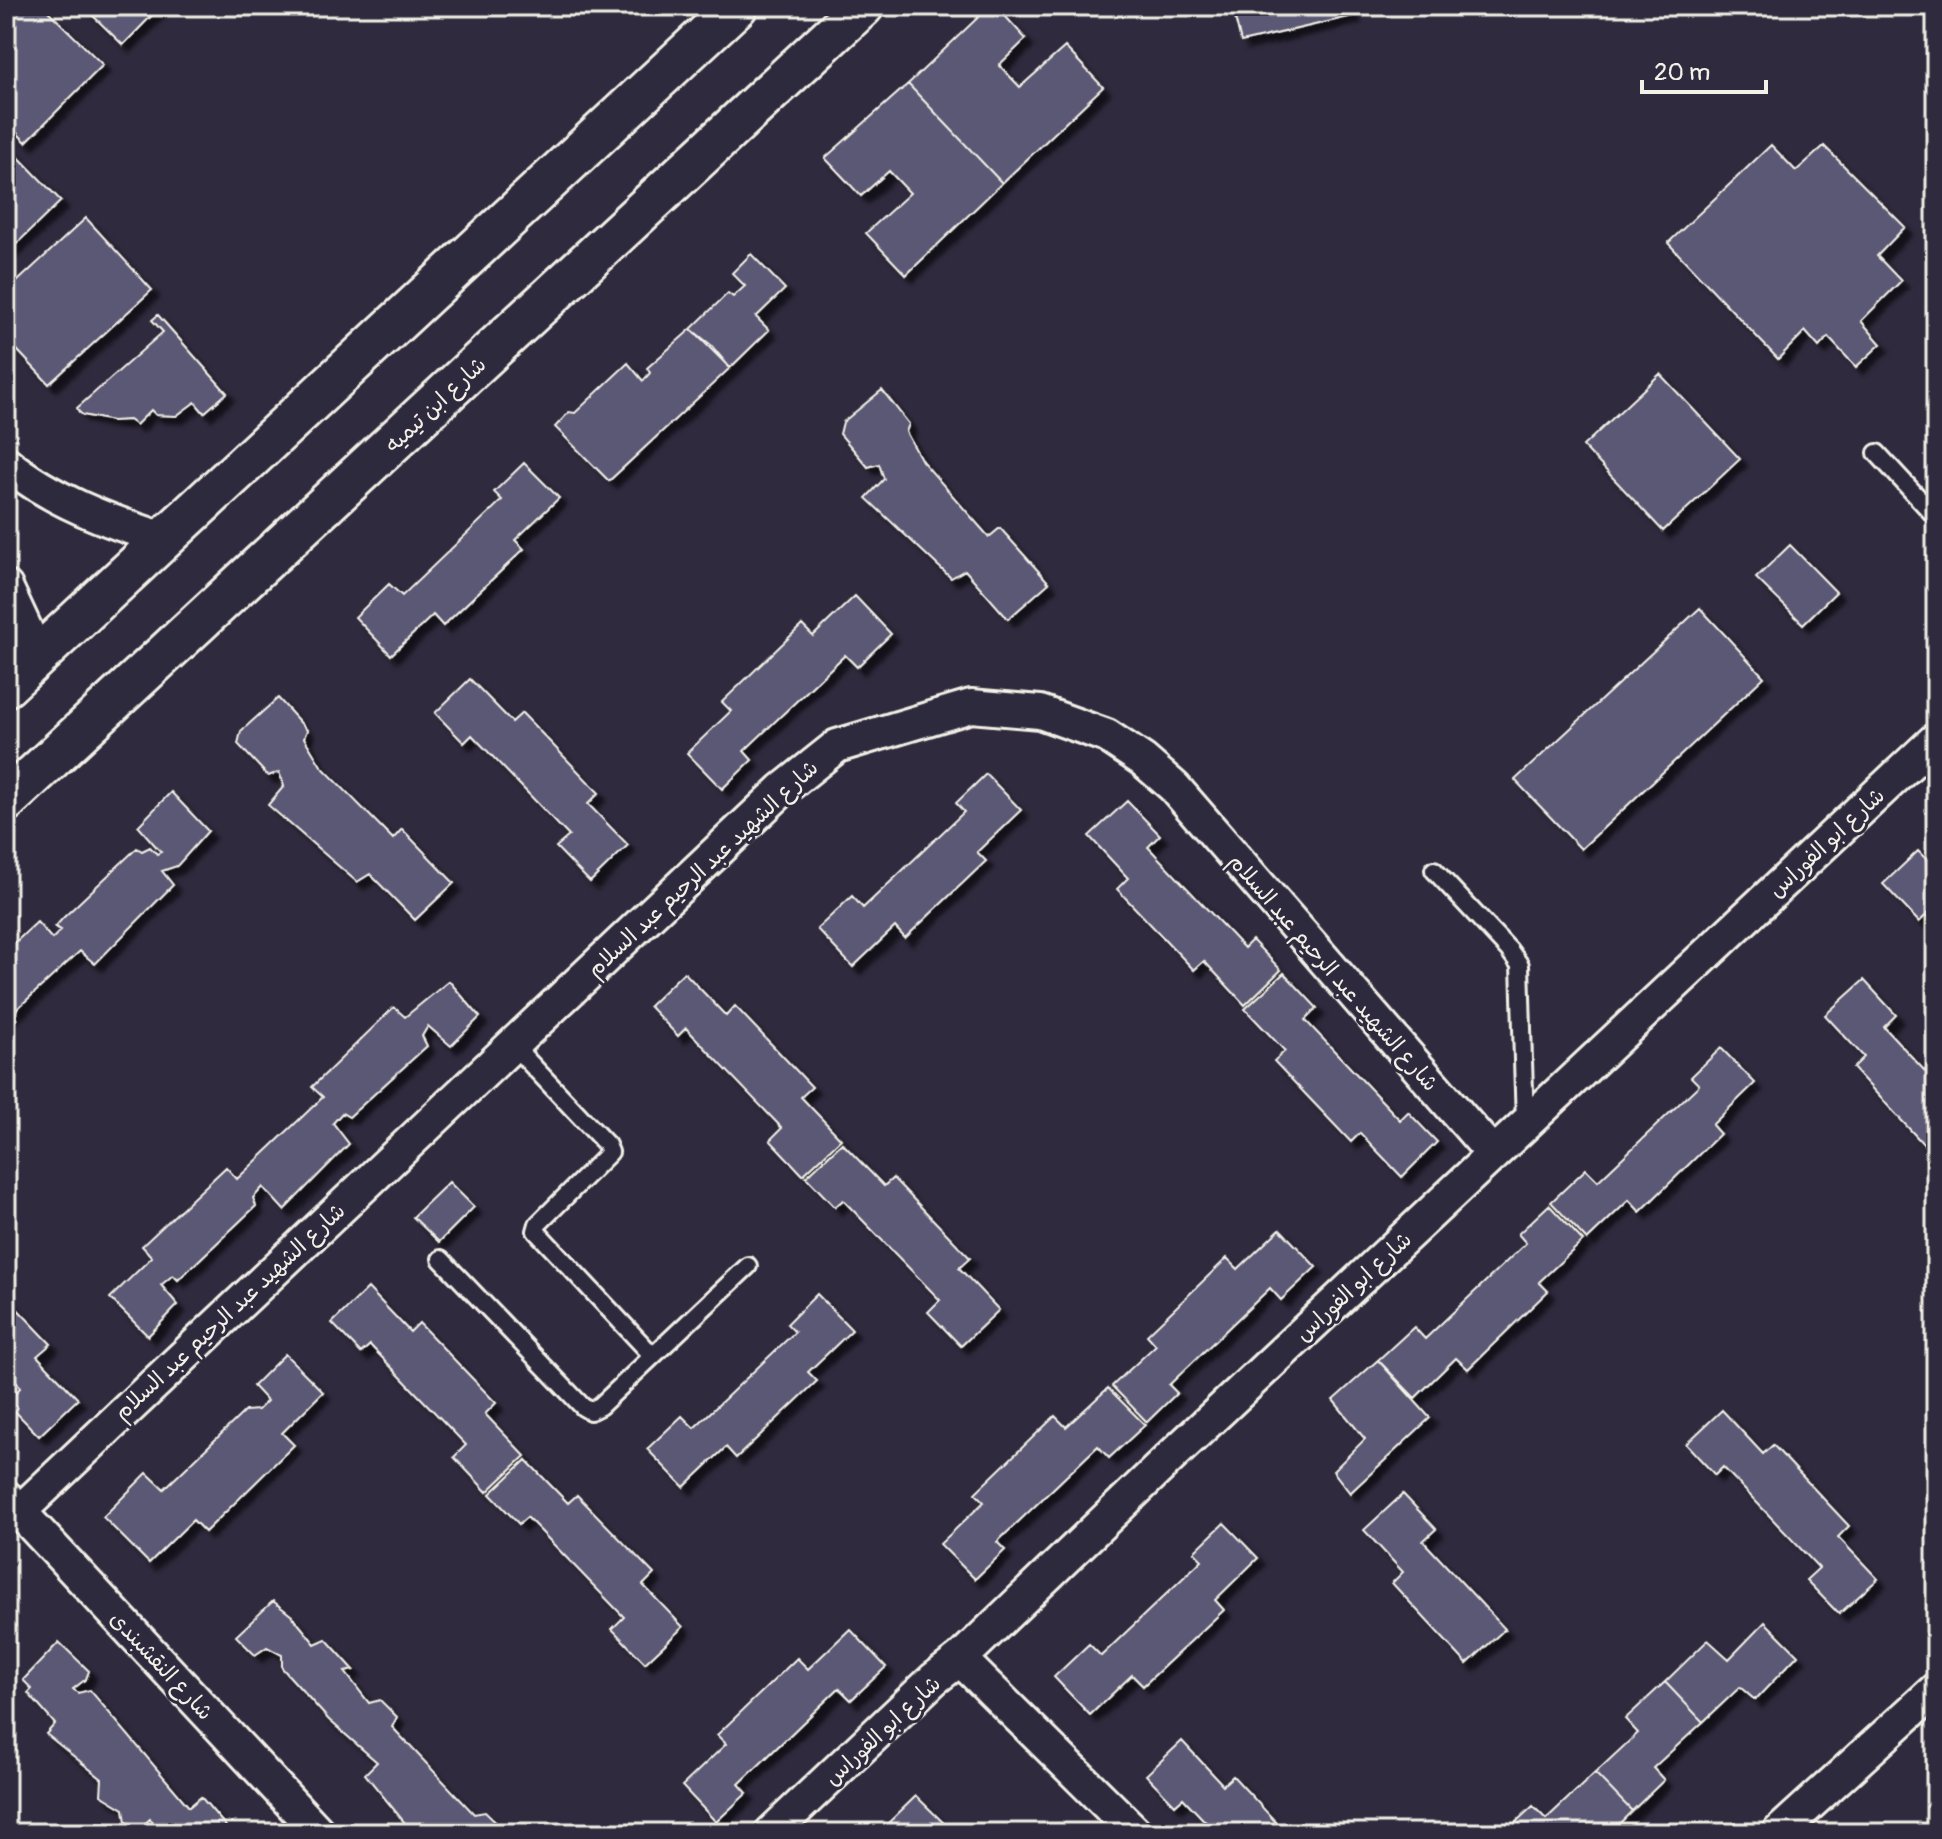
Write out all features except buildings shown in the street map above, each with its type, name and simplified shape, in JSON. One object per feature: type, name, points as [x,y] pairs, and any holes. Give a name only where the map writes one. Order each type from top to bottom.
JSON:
[{"type":"street","points":[[6,686],[737,6]]},
{"type":"street","name":"شارع ابن تيميه","points":[[6,801],[863,6]]},
{"type":"street","points":[[6,463],[62,498],[119,524],[164,539]]},
{"type":"street","points":[[6,587],[38,656]]},
{"type":"street","name":"شارع الشهيد عبد الرحيم عبد السلام","points":[[13,1504],[512,1044],[782,790],[837,746],[971,706],[1040,712],[1107,736],[1143,760],[1174,787],[1493,1154]]},
{"type":"street","name":"شارع ابو الفوراس","points":[[771,1833],[934,1679],[960,1659],[1936,739]]},
{"type":"street","name":"شارع النقشبندى","points":[[13,1504],[314,1832]]},
{"type":"street","points":[[960,1659],[1136,1833]]},
{"type":"street","points":[[1783,1831],[1936,1689]]},
{"type":"lane","points":[[1877,453],[1936,517]]},
{"type":"lane","points":[[1434,870],[1520,965],[1526,1124]]},
{"type":"lane","points":[[512,1044],[607,1145],[610,1152],[538,1224],[536,1231],[653,1356]]},
{"type":"lane","points":[[441,1259],[590,1411],[600,1406],[748,1266]]}]
